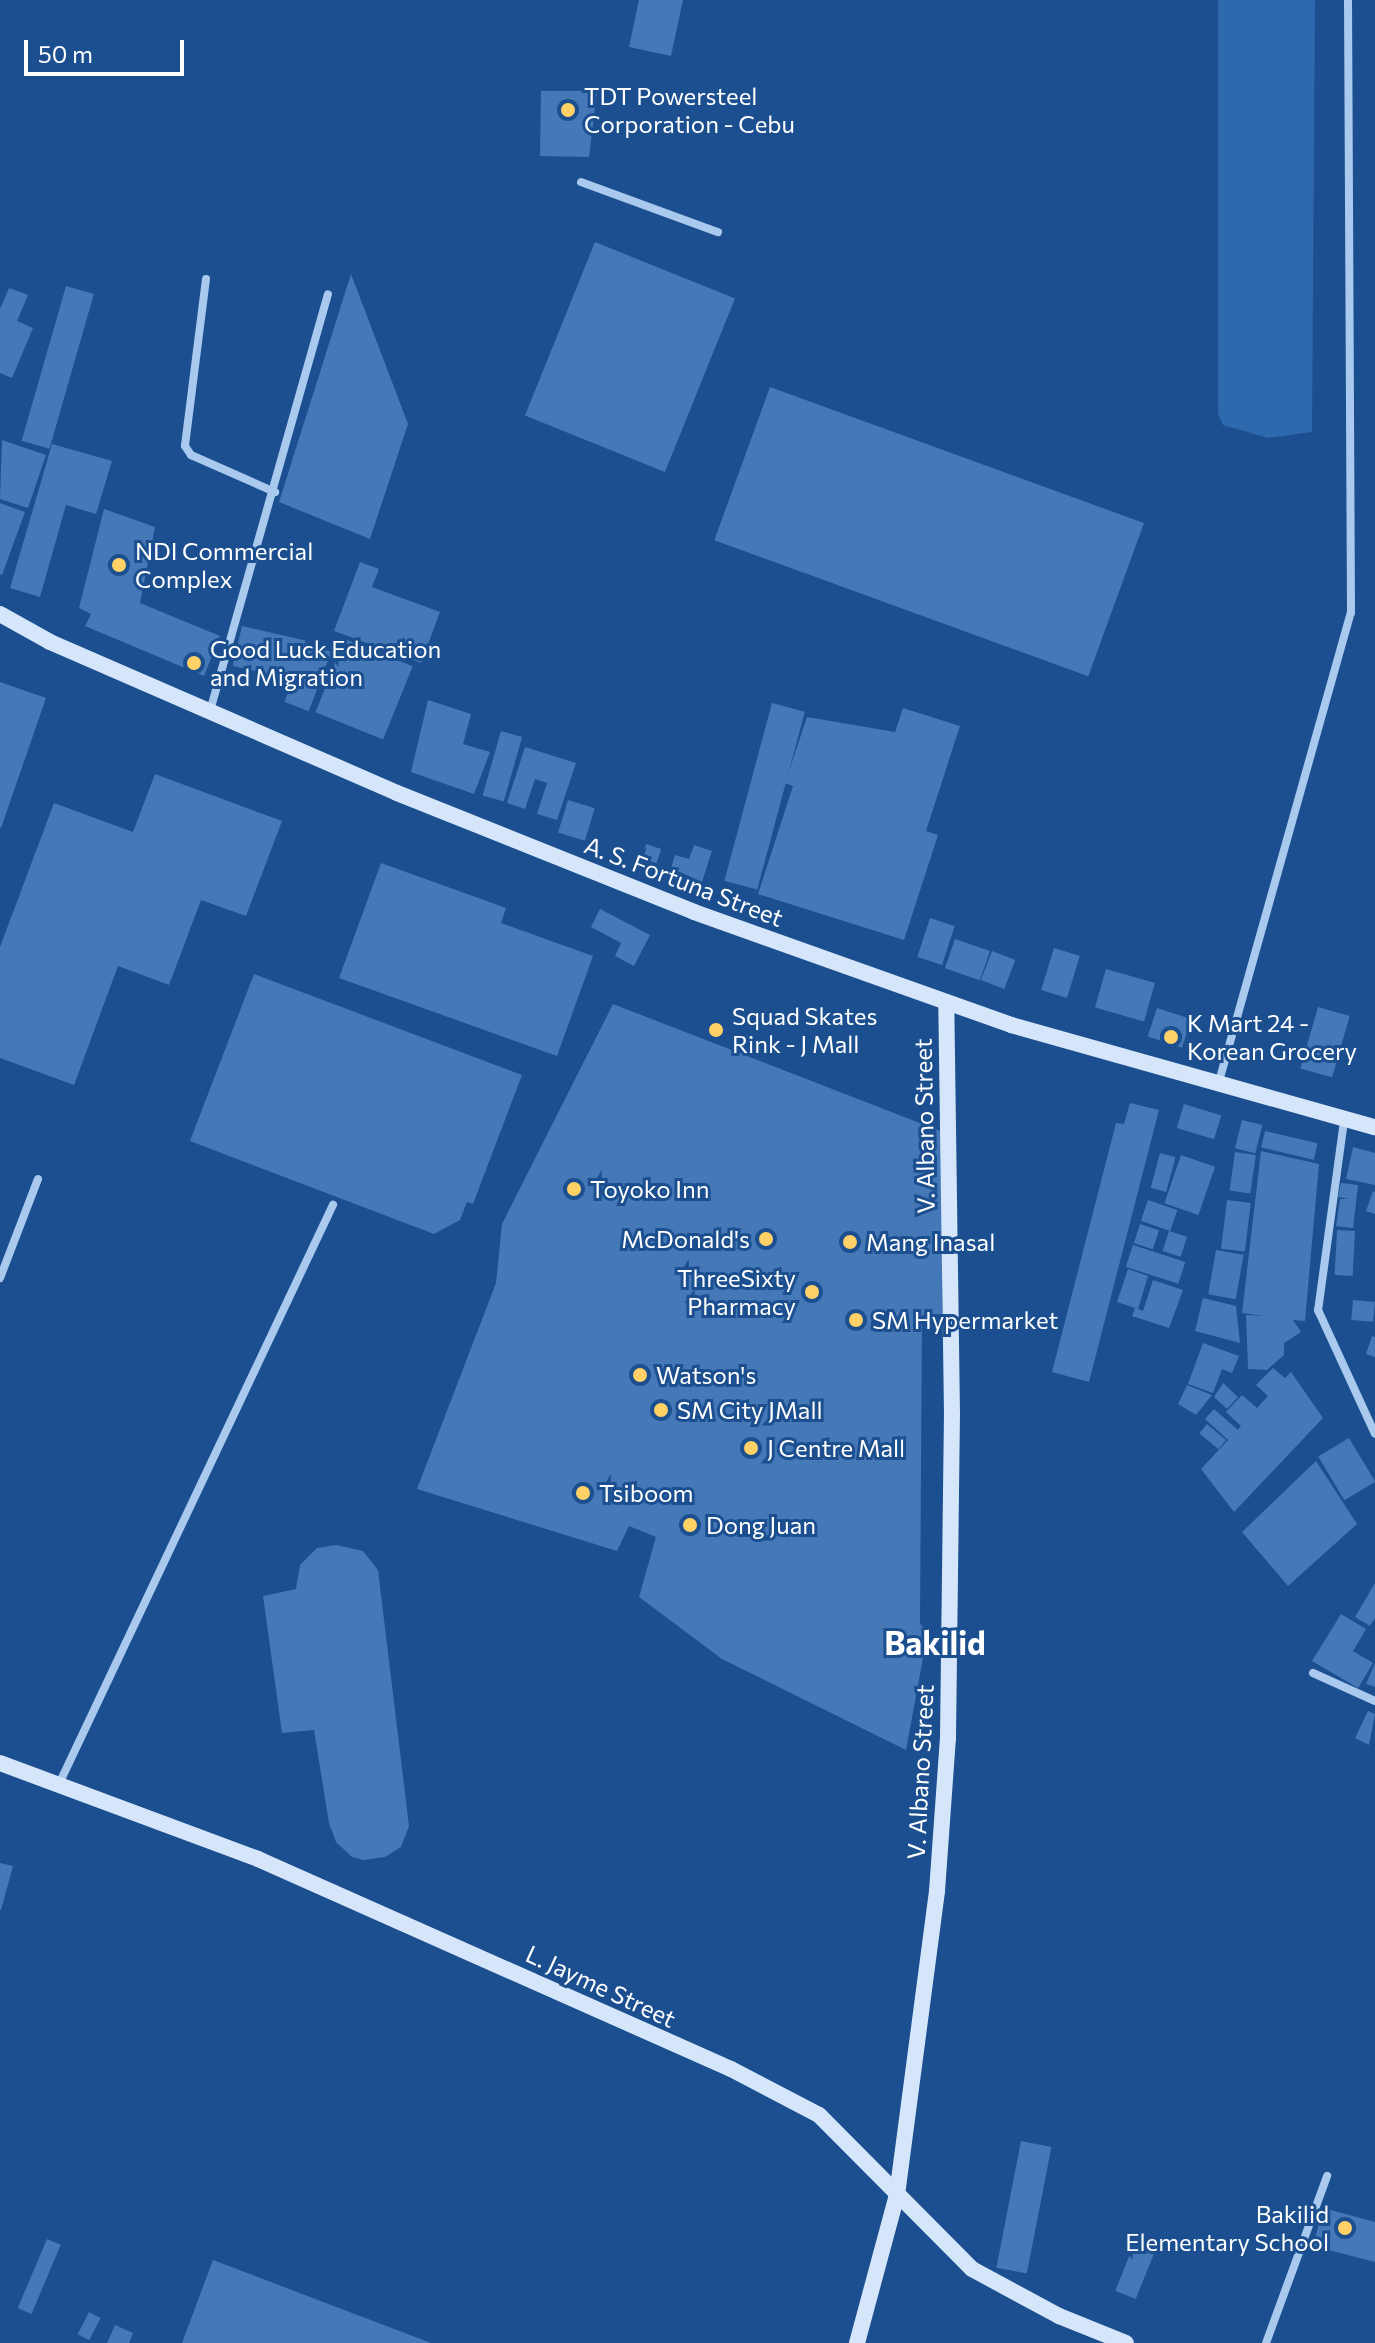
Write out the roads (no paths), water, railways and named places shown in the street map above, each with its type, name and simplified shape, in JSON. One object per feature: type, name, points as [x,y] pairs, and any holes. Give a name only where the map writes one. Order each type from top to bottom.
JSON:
[{"type":"street","points":[[1217,1087],[1351,613],[1348,0]]},
{"type":"street","points":[[581,182],[718,232]]},
{"type":"street","points":[[206,279],[185,446],[191,455],[275,492]]},
{"type":"street","points":[[210,711],[275,492],[328,294]]},
{"type":"street","name":"A. S. Fortuna Street","points":[[0,614],[210,711],[639,890],[946,1003],[1217,1087],[1375,1127]]},
{"type":"street","name":"V. Albano Street","points":[[857,2343],[897,2195],[937,1891],[948,1738],[952,1414],[946,1003]]},
{"type":"street","points":[[1344,1121],[1318,1310],[1375,1434]]},
{"type":"street","points":[[0,1278],[38,1179]]},
{"type":"street","points":[[59,1784],[333,1205]]},
{"type":"street","points":[[1313,1673],[1375,1701]]},
{"type":"street","name":"L. Jayme Street","points":[[0,1763],[268,1863],[731,2069],[819,2115],[972,2269],[1059,2316],[1126,2343]]},
{"type":"street","points":[[1266,2343],[1327,2176]]},
{"type":"place","name":"TDT Powersteel Corporation - Cebu","points":[[568,110]]},
{"type":"place","name":"NDI Commercial Complex","points":[[119,565]]},
{"type":"place","name":"Good Luck Education and Migration","points":[[194,663]]},
{"type":"place","name":"Squad Skates Rink - J Mall","points":[[716,1030]]},
{"type":"place","name":"K Mart 24 - Korean Grocery","points":[[1171,1037]]},
{"type":"place","name":"Toyoko Inn","points":[[574,1189]]},
{"type":"place","name":"McDonald's","points":[[766,1239]]},
{"type":"place","name":"Mang Inasal","points":[[850,1242]]},
{"type":"place","name":"ThreeSixty Pharmacy","points":[[812,1292]]},
{"type":"place","name":"SM Hypermarket","points":[[856,1320]]},
{"type":"place","name":"Watson's","points":[[640,1375]]},
{"type":"place","name":"SM City JMall","points":[[661,1410]]},
{"type":"place","name":"J Centre Mall","points":[[751,1448]]},
{"type":"place","name":"Tsiboom","points":[[583,1493]]},
{"type":"place","name":"Dong Juan","points":[[690,1525]]},
{"type":"place","name":"Bakilid Elementary School","points":[[1345,2228]]},
{"type":"district","name":"Bakilid","points":[[935,1642]]}]
